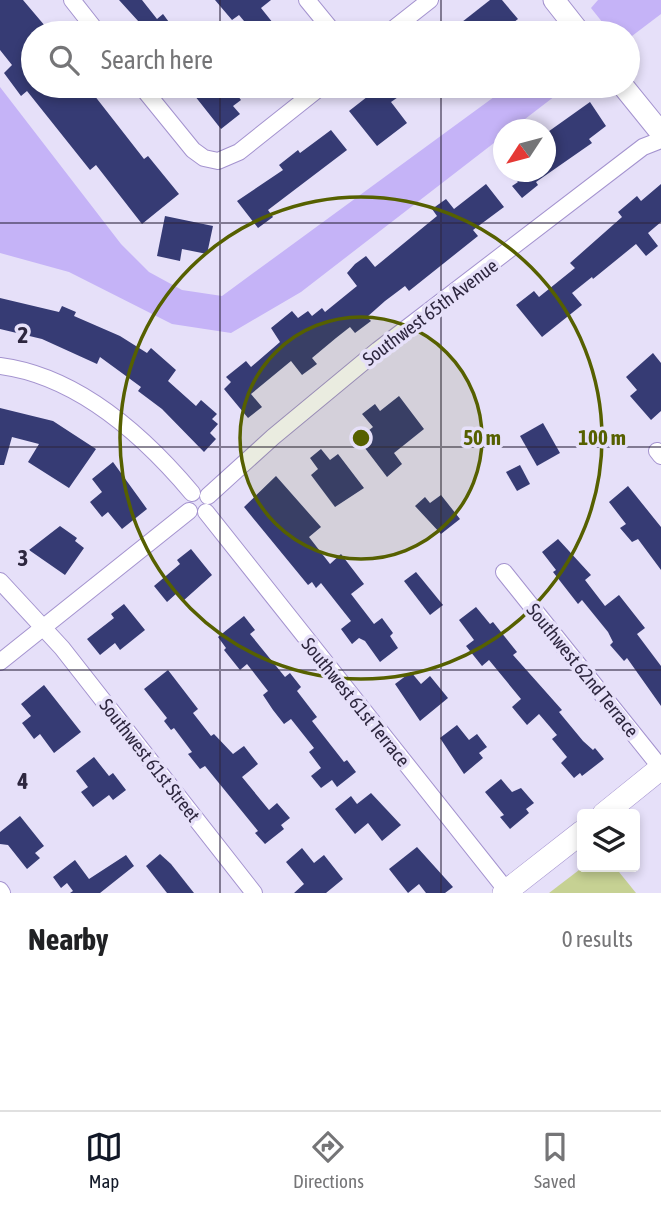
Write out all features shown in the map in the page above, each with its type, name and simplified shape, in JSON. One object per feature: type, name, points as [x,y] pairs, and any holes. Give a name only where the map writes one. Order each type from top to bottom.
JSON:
[{"type":"main road","points":[[610,809],[661,768]]},
{"type":"main road","points":[[505,892],[577,836]]},
{"type":"street","points":[[72,0],[89,21]]},
{"type":"street","points":[[307,0],[324,21]]},
{"type":"street","points":[[403,21],[430,0]]},
{"type":"street","points":[[554,0],[571,21]]},
{"type":"street","points":[[151,98],[188,145],[212,160],[232,156],[307,98]]},
{"type":"street","points":[[632,98],[661,134]]},
{"type":"street","name":"Southwest 65th Avenue","points":[[200,494],[378,350],[643,147],[661,140]]},
{"type":"street","points":[[0,366],[29,371],[88,400],[135,434],[211,504],[206,512],[196,515],[189,512]]},
{"type":"street","points":[[189,512],[186,500],[200,494]]},
{"type":"street","points":[[0,662],[189,512]]},
{"type":"street","name":"Southwest 61st Terrace","points":[[206,512],[505,892]]},
{"type":"street","name":"Southwest 62nd Terrace","points":[[504,572],[661,768]]},
{"type":"street","name":"Southwest 61st Street","points":[[0,581],[44,627],[254,893]]},
{"type":"green space","points":[[577,872],[619,872],[636,893],[549,893]]},
{"type":"shaded area","points":[[598,0],[661,0],[661,14],[640,30],[640,21],[601,21],[591,8]]},
{"type":"shaded area","points":[[0,87],[121,244],[149,272],[182,290],[222,296],[493,98],[552,98],[525,119],[493,119],[493,144],[301,292],[231,333],[172,324],[69,272],[0,253]]},
{"type":"building","points":[[0,0],[23,0],[41,21],[21,21],[21,96],[4,73],[12,65],[0,50]]},
{"type":"building","points":[[119,0],[142,0],[157,19],[163,14],[168,21],[138,21]]},
{"type":"building","points":[[215,0],[271,0],[261,8],[271,21],[244,21],[239,15],[232,20]]},
{"type":"building","points":[[490,0],[502,0],[518,19],[515,21],[463,21]]},
{"type":"building","points":[[33,98],[96,98],[144,159],[148,156],[179,194],[142,224],[96,165],[90,170]]},
{"type":"building","points":[[196,98],[239,98],[241,100],[233,106],[240,114],[221,129]]},
{"type":"building","points":[[366,98],[397,98],[391,102],[407,123],[377,146],[349,111]]},
{"type":"building","points":[[590,102],[606,126],[589,139],[592,143],[556,168],[556,126]]},
{"type":"building","points":[[331,130],[347,150],[268,210],[273,217],[258,228],[237,201],[283,170],[279,165],[298,150],[300,153]]},
{"type":"building","points":[[518,182],[536,182],[538,185],[522,198],[512,186]]},
{"type":"building","points":[[486,184],[504,207],[473,230],[478,236],[409,291],[405,286],[385,301],[367,317],[371,321],[355,333],[350,327],[336,338],[312,358],[317,364],[302,375],[291,361],[251,394],[262,407],[248,418],[224,389],[231,382],[226,377],[246,361],[251,367],[280,342],[271,328],[292,311],[298,318],[308,311],[312,316],[322,308],[325,312],[357,286],[347,273],[355,264],[366,256],[375,267],[437,216],[432,209],[446,199],[454,209]]},
{"type":"building","points":[[661,184],[661,222],[648,233],[658,246],[646,256],[636,244],[593,279],[592,277],[572,293],[582,305],[542,337],[516,305],[534,291],[539,297],[575,268],[570,263],[622,217],[618,212],[637,196],[641,201]]},
{"type":"building","points":[[165,216],[213,226],[207,254],[182,249],[180,261],[157,256]]},
{"type":"building","points":[[0,298],[59,312],[62,306],[76,312],[74,316],[120,336],[147,353],[151,348],[176,370],[168,381],[196,406],[201,400],[217,414],[212,419],[218,424],[210,433],[216,439],[204,452],[162,409],[138,391],[141,387],[100,357],[97,364],[42,339],[0,329]]},
{"type":"building","points":[[653,353],[661,363],[661,411],[651,420],[630,396],[637,390],[626,377]]},
{"type":"building","points":[[399,396],[424,429],[394,453],[402,464],[387,477],[358,439],[373,427],[362,414],[375,404],[380,411]]},
{"type":"building","points":[[0,408],[53,421],[96,449],[69,488],[28,462],[39,444],[12,437],[4,465],[0,465]]},
{"type":"building","points":[[543,423],[560,453],[537,466],[520,436]]},
{"type":"building","points":[[321,449],[330,460],[338,454],[364,488],[335,507],[311,475],[318,469],[310,458]]},
{"type":"building","points":[[113,462],[147,509],[122,529],[108,512],[102,517],[90,502],[102,492],[92,479]]},
{"type":"building","points":[[520,465],[530,484],[517,491],[506,472]]},
{"type":"building","points":[[276,476],[321,527],[309,537],[330,564],[341,554],[364,584],[351,594],[374,624],[382,618],[393,633],[390,636],[398,648],[380,662],[365,641],[359,638],[352,644],[341,629],[351,621],[321,583],[316,588],[312,582],[308,585],[244,507]]},
{"type":"building","points":[[628,486],[661,527],[661,570],[638,539],[632,542],[620,528],[626,524],[609,502]]},
{"type":"building","points":[[441,495],[460,519],[441,534],[415,506],[425,497],[430,503]]},
{"type":"building","points":[[60,526],[77,538],[75,541],[84,548],[65,575],[29,550]]},
{"type":"building","points":[[558,539],[591,575],[585,580],[605,606],[619,595],[645,628],[637,634],[661,666],[661,706],[627,658],[624,661],[610,645],[613,642],[608,632],[582,600],[578,604],[553,572],[556,570],[542,552]]},
{"type":"building","points":[[191,549],[212,575],[183,601],[177,593],[167,602],[154,586],[180,564],[177,560]]},
{"type":"building","points":[[416,572],[443,605],[430,615],[404,581]]},
{"type":"building","points":[[124,604],[145,630],[120,650],[115,643],[100,655],[87,639],[114,618],[111,614]]},
{"type":"building","points":[[476,607],[490,624],[493,622],[517,652],[513,655],[562,710],[559,712],[583,741],[593,750],[595,748],[604,759],[582,776],[580,773],[574,778],[561,763],[567,757],[552,739],[557,735],[539,714],[527,725],[512,707],[521,699],[489,660],[482,666],[466,646],[474,640],[459,620]]},
{"type":"building","points":[[244,616],[255,630],[250,634],[285,677],[290,673],[301,687],[297,691],[317,717],[312,721],[344,762],[347,760],[356,772],[337,787],[332,780],[321,788],[311,776],[321,768],[309,752],[314,748],[291,719],[284,724],[263,695],[268,691],[247,664],[240,670],[224,650],[226,648],[218,637]]},
{"type":"building","points":[[168,670],[198,709],[193,713],[211,736],[214,734],[233,754],[244,746],[258,764],[242,777],[269,810],[277,803],[290,818],[281,825],[284,829],[265,844],[255,833],[258,831],[205,766],[200,769],[188,754],[192,752],[174,728],[171,730],[164,721],[167,718],[144,689]]},
{"type":"building","points":[[411,672],[421,684],[430,676],[448,698],[420,721],[395,684]]},
{"type":"building","points":[[44,685],[81,732],[54,753],[40,734],[34,739],[22,723],[31,716],[21,704]]},
{"type":"building","points":[[457,725],[469,740],[477,734],[487,747],[479,753],[483,758],[464,774],[440,738]]},
{"type":"building","points":[[94,757],[109,776],[113,773],[126,790],[113,800],[109,795],[93,807],[81,792],[88,787],[76,771]]},
{"type":"building","points":[[501,779],[512,792],[521,788],[534,803],[526,809],[529,813],[510,829],[500,817],[504,815],[485,792]]},
{"type":"building","points":[[371,793],[401,825],[382,841],[368,823],[355,834],[335,809],[351,796],[357,804]]},
{"type":"building","points":[[20,816],[44,846],[35,853],[40,858],[27,869],[8,845],[0,844],[0,832]]},
{"type":"building","points":[[417,847],[453,887],[445,893],[426,893],[419,884],[408,893],[389,869]]},
{"type":"building","points":[[302,848],[314,863],[324,855],[343,879],[326,893],[294,893],[304,884],[286,862]]},
{"type":"building","points":[[160,854],[194,893],[167,893],[146,866]]},
{"type":"building","points":[[126,855],[134,866],[100,893],[70,893],[73,891],[67,883],[61,888],[53,877],[75,860],[89,879]]}]
